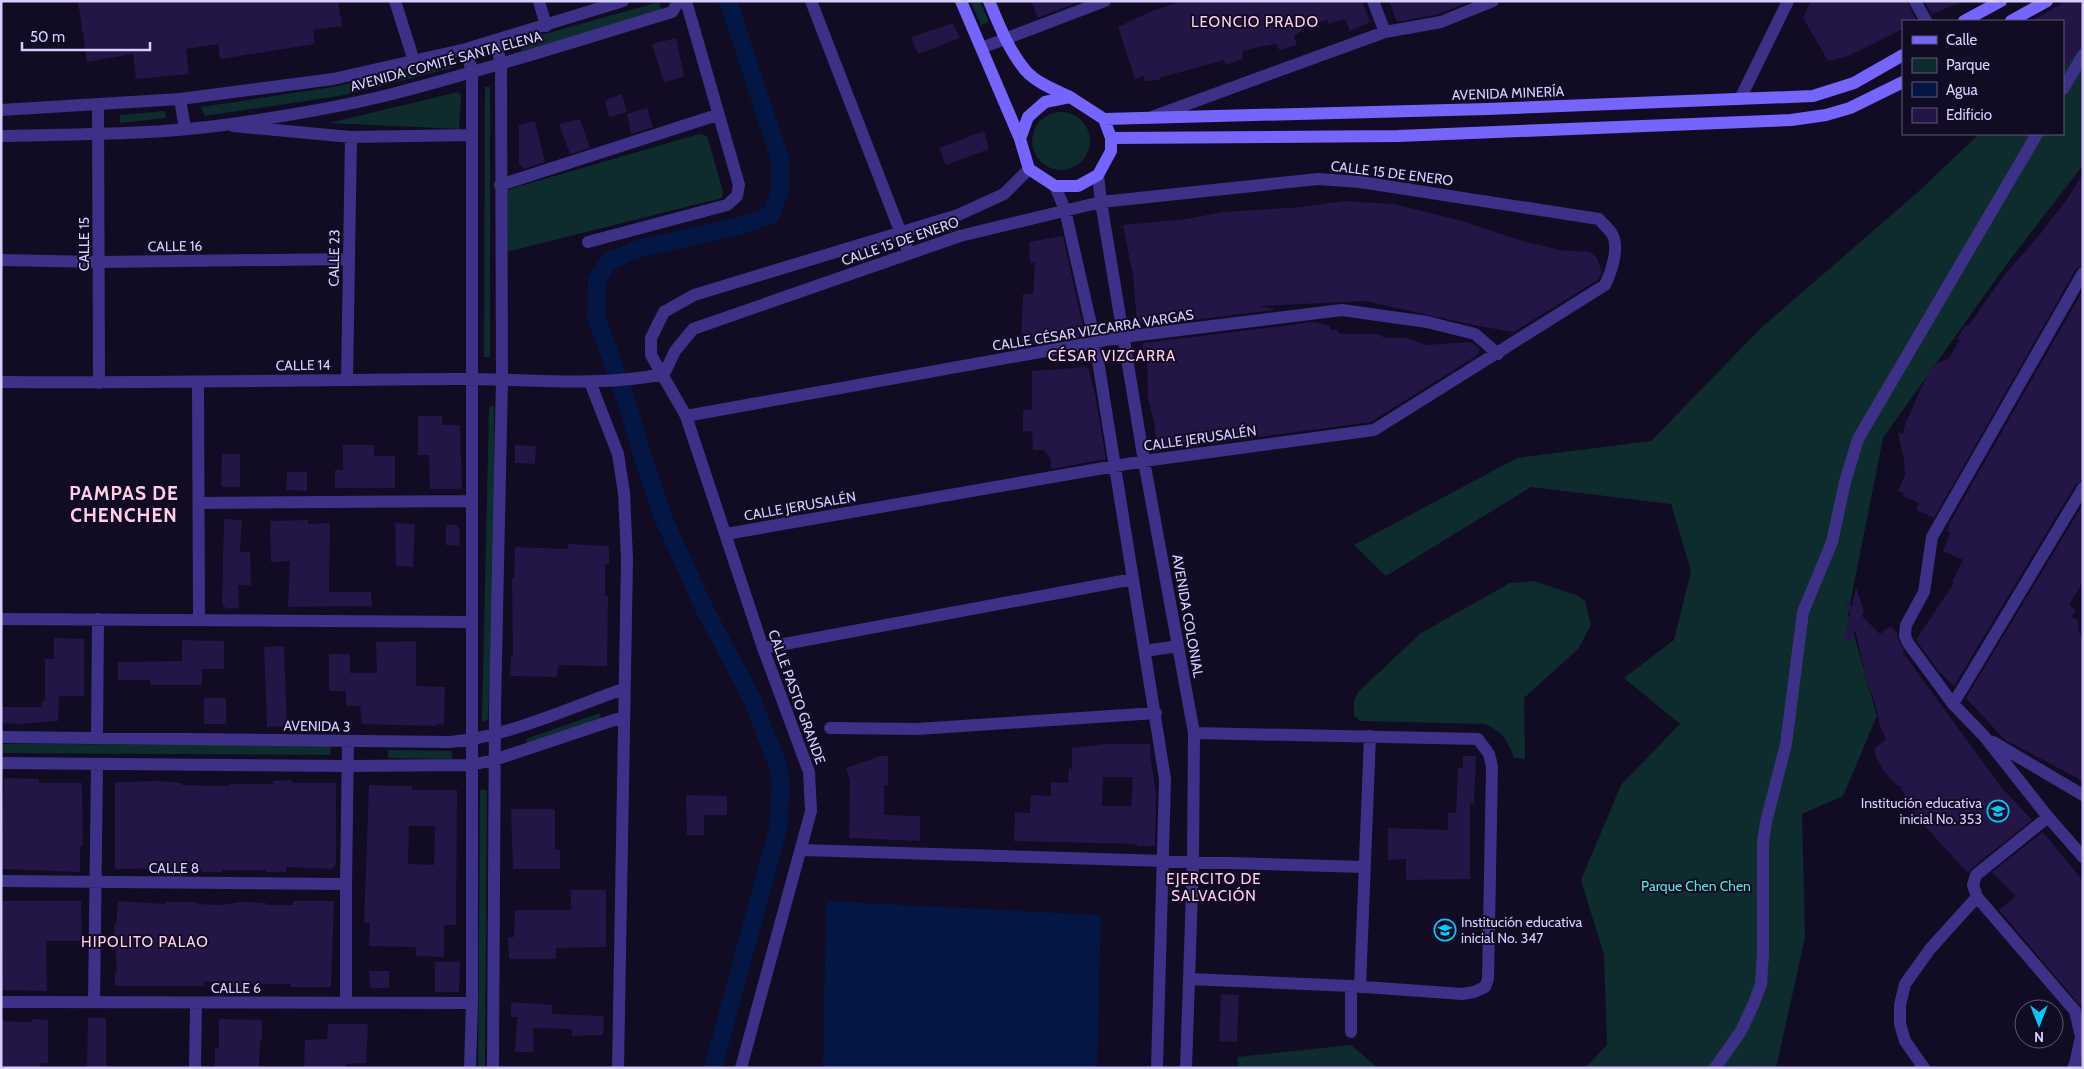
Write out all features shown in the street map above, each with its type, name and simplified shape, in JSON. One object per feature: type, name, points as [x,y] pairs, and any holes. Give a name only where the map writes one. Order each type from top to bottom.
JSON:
[{"type":"main road","points":[[961,1],[1020,139],[1029,169],[1055,186],[1078,186],[1098,174],[1111,151],[1111,138],[1104,119],[1070,97],[1049,88],[1027,71],[1006,39],[989,1]]},
{"type":"main road","points":[[1966,20],[2000,1]]},
{"type":"main road","points":[[2013,20],[2047,1]]},
{"type":"main road","name":"AVENIDA MINERÍA","points":[[1104,119],[1487,109],[1813,96],[1854,83],[1902,56]]},
{"type":"main road","points":[[1111,138],[1398,136],[1791,120],[1826,115],[1850,108],[1902,82]]},
{"type":"main road","points":[[1020,139],[1028,117],[1045,102],[1070,97]]},
{"type":"street","points":[[395,1],[414,61]]},
{"type":"street","points":[[539,1],[546,26]]},
{"type":"street","points":[[1,110],[180,99],[333,79],[466,49],[623,1]]},
{"type":"street","name":"AVENIDA COMITÉ SANTA ELENA","points":[[1,136],[98,134],[185,129],[223,125],[309,111],[390,94],[472,72],[672,12],[679,1]]},
{"type":"street","points":[[588,242],[727,205],[737,196],[739,185],[717,115],[686,1]]},
{"type":"street","points":[[811,1],[909,254]]},
{"type":"street","points":[[981,48],[1105,1]]},
{"type":"street","points":[[1373,1],[1385,32]]},
{"type":"street","points":[[1152,117],[1385,32],[1441,22],[1493,1]]},
{"type":"street","points":[[1740,99],[1788,1]]},
{"type":"street","points":[[1915,1],[1925,20]]},
{"type":"street","points":[[493,1068],[494,760],[502,380],[501,62],[495,40]]},
{"type":"street","points":[[466,49],[472,72],[472,1003],[470,1068]]},
{"type":"street","points":[[2064,87],[2083,55]]},
{"type":"street","points":[[180,99],[185,129]]},
{"type":"street","name":"CALLE 15","points":[[98,105],[98,383]]},
{"type":"street","points":[[500,185],[717,115]]},
{"type":"street","points":[[223,125],[351,137],[472,135]]},
{"type":"street","points":[[1715,1068],[1740,1031],[1761,984],[1763,956],[1763,842],[1766,822],[1786,744],[1803,612],[1832,542],[1845,482],[1858,439],[2036,135]]},
{"type":"street","name":"CALLE 23","points":[[348,380],[351,137]]},
{"type":"street","name":"CALLE 15 DE ENERO","points":[[664,374],[651,355],[651,338],[664,312],[694,295],[958,215],[1004,194],[1029,169]]},
{"type":"street","name":"AVENIDA COLONIAL","points":[[1098,174],[1100,202],[1144,461],[1194,734],[1193,862],[1186,1068]]},
{"type":"street","name":"CALLE 15 DE ENERO","points":[[664,374],[675,351],[694,329],[960,236],[1100,202],[1318,179],[1360,182],[1599,219],[1613,236],[1614,251]]},
{"type":"street","points":[[1055,186],[1065,210],[1095,342],[1156,713],[1165,779],[1157,1068]]},
{"type":"street","name":"CALLE JERUSALÉN","points":[[726,534],[1144,461],[1374,430],[1606,285],[1612,269],[1614,251]]},
{"type":"street","name":"CALLE 16","points":[[1,260],[98,262],[348,259]]},
{"type":"street","points":[[2082,275],[1932,536],[1924,592],[1906,625],[1905,636],[1908,643],[1953,704],[1984,736],[2048,817],[2083,857]]},
{"type":"street","name":"CALLE CÉSAR VIZCARRA VARGAS","points":[[686,416],[1123,337],[1342,310],[1427,322],[1474,334],[1498,354]]},
{"type":"street","name":"CALLE 14","points":[[1,382],[98,383],[472,378],[604,382],[633,380],[664,374]]},
{"type":"street","name":"CALLE PASTO GRANDE","points":[[664,374],[686,416],[764,648],[809,772],[811,811],[741,1068]]},
{"type":"street","points":[[198,382],[199,620]]},
{"type":"street","points":[[590,382],[618,454],[624,492],[626,559],[618,1068]]},
{"type":"street","points":[[1953,704],[2083,488]]},
{"type":"street","points":[[199,503],[471,501]]},
{"type":"street","points":[[764,648],[1133,579]]},
{"type":"street","points":[[1,619],[472,622]]},
{"type":"street","points":[[97,738],[98,619]]},
{"type":"street","points":[[1145,651],[1178,646]]},
{"type":"street","name":"AVENIDA 3","points":[[1,737],[348,741],[471,740],[623,689]]},
{"type":"street","points":[[830,728],[917,729],[1156,713]]},
{"type":"street","points":[[1,763],[348,766],[471,765],[494,760],[623,716]]},
{"type":"street","points":[[1189,979],[1355,986],[1462,994],[1474,992],[1484,987],[1488,979],[1492,766],[1489,754],[1478,739],[1194,734]]},
{"type":"street","points":[[1351,1032],[1370,736]]},
{"type":"street","points":[[1984,736],[2083,795]]},
{"type":"street","points":[[346,1002],[348,741]]},
{"type":"street","points":[[94,1002],[97,764]]},
{"type":"street","points":[[2048,817],[1976,875],[1973,885],[1977,897],[2075,1011],[2081,1037],[2076,1064],[2073,1068]]},
{"type":"street","points":[[801,850],[1363,867]]},
{"type":"street","name":"CALLE 8","points":[[1,881],[346,884]]},
{"type":"street","points":[[1924,1068],[1905,1041],[1900,1024],[1900,1006],[1905,984],[1930,949],[1977,897]]},
{"type":"street","name":"CALLE 6","points":[[1,1002],[196,1004],[472,1003]]},
{"type":"street","points":[[195,1068],[196,1004]]},
{"type":"green space","points":[[970,1],[980,1],[989,22],[981,25]]},
{"type":"green space","points":[[659,2],[662,11],[522,51],[519,41]]},
{"type":"green space","name":"Parque Chen Chen","points":[[2083,38],[2083,165],[2006,265],[1883,438],[1848,614],[1877,716],[1843,796],[1802,814],[1805,938],[1776,1068],[1585,1068],[1607,1045],[1604,955],[1581,880],[1621,785],[1680,724],[1624,678],[1674,640],[1691,571],[1671,504],[1531,487],[1386,576],[1354,545],[1517,458],[1651,441],[1761,328],[1918,192],[1978,135],[2064,135],[2064,54]]},
{"type":"green space","points":[[451,58],[452,68],[345,95],[205,116],[201,107],[339,86]]},
{"type":"green space","points":[[485,87],[490,87],[490,357],[484,357]]},
{"type":"green space","points":[[458,92],[461,96],[459,129],[329,123]]},
{"type":"green space","points":[[165,111],[166,118],[120,123],[120,115]]},
{"type":"green space","points":[[1061,112],[1077,117],[1085,125],[1090,141],[1085,157],[1077,165],[1061,170],[1045,165],[1037,157],[1032,141],[1037,125],[1045,117]]},
{"type":"green space","points":[[699,134],[707,136],[723,191],[722,198],[506,252],[506,190]]},
{"type":"green space","points":[[494,406],[495,527],[488,719],[485,722],[482,720],[489,407]]},
{"type":"green space","points":[[1534,581],[1579,596],[1585,601],[1591,625],[1578,649],[1524,698],[1525,759],[1514,758],[1504,737],[1485,724],[1361,721],[1354,716],[1354,700],[1359,691],[1421,633],[1510,583]]},
{"type":"green space","points":[[600,713],[601,719],[527,745],[526,739]]},
{"type":"green space","points":[[1,744],[331,745],[330,755],[1,753]]},
{"type":"green space","points":[[388,750],[452,751],[452,759],[388,758]]},
{"type":"green space","points":[[480,790],[487,790],[485,1068],[478,1068]]},
{"type":"green space","points":[[1351,1045],[1378,1068],[1239,1068],[1237,1057]]},
{"type":"water","points":[[826,901],[1101,915],[1097,1068],[823,1068]]},
{"type":"building","points":[[78,1],[338,1],[342,26],[313,30],[315,44],[220,59],[218,44],[186,49],[189,74],[136,79],[133,54],[87,62]]},
{"type":"building","points":[[1031,1],[1081,1],[1038,18]]},
{"type":"building","points":[[1181,1],[1362,1],[1370,22],[1350,31],[1345,19],[1329,24],[1327,20],[1309,25],[1294,36],[1297,45],[1279,50],[1277,44],[1242,51],[1243,59],[1225,65],[1224,60],[1159,78],[1160,80],[1145,81],[1143,76],[1135,79],[1118,27],[1152,11]]},
{"type":"building","points":[[1389,1],[1471,1],[1439,14],[1397,22]]},
{"type":"building","points":[[1811,1],[1907,1],[1916,20],[1902,20],[1902,29],[1848,56],[1828,61],[1803,18]]},
{"type":"building","points":[[1924,1],[1962,1],[1962,2],[1932,14]]},
{"type":"building","points":[[2066,1],[2083,1],[2083,45],[2064,67],[2064,20],[2033,20]]},
{"type":"building","points":[[953,23],[960,38],[918,54],[911,37]]},
{"type":"building","points":[[676,38],[684,76],[664,83],[652,44]]},
{"type":"building","points":[[622,94],[627,112],[609,117],[605,100]]},
{"type":"building","points":[[647,108],[653,127],[631,134],[627,114]]},
{"type":"building","points":[[580,119],[590,148],[570,154],[559,124]]},
{"type":"building","points":[[535,121],[545,162],[524,169],[519,165],[519,125]]},
{"type":"building","points":[[984,131],[989,149],[946,165],[939,148]]},
{"type":"building","points":[[2083,174],[2083,265],[2076,269],[1934,518],[1916,510],[1919,503],[1903,496],[1904,493],[1898,491],[1905,475],[1898,432],[1903,434],[1905,424],[1931,367],[1949,358],[1960,340],[1957,339],[1966,325],[1968,326],[2006,273],[2037,238],[2067,199]]},
{"type":"building","points":[[1343,201],[1394,204],[1462,221],[1519,240],[1560,250],[1590,252],[1597,258],[1602,272],[1599,279],[1514,332],[1365,301],[1261,306],[1275,310],[1144,326],[1144,323],[1137,324],[1133,276],[1123,225],[1186,219],[1223,212],[1302,207]]},
{"type":"building","points":[[1063,236],[1085,336],[1021,347],[1023,294],[1033,294],[1035,263],[1030,263],[1029,242]]},
{"type":"building","points":[[2083,290],[2083,480],[2076,484],[1954,686],[1936,668],[1916,640],[1954,583],[1952,582],[1963,560],[1943,551],[1950,533],[1947,531],[1949,524]]},
{"type":"building","points":[[1314,322],[1330,326],[1330,330],[1337,330],[1340,334],[1376,334],[1386,338],[1408,338],[1425,345],[1471,342],[1480,349],[1476,356],[1371,422],[1156,451],[1155,427],[1148,398],[1147,361],[1143,361],[1143,343]]},
{"type":"building","points":[[1088,367],[1095,394],[1106,459],[1051,469],[1051,459],[1043,450],[1033,450],[1032,431],[1023,432],[1023,410],[1032,410],[1032,371]]},
{"type":"building","points":[[418,416],[442,416],[442,425],[460,425],[462,489],[430,489],[429,455],[418,455]]},
{"type":"building","points":[[343,445],[374,445],[374,456],[395,456],[395,488],[335,488],[335,470],[343,470]]},
{"type":"building","points":[[515,445],[536,446],[535,464],[515,463]]},
{"type":"building","points":[[222,454],[240,454],[240,487],[221,487]]},
{"type":"building","points":[[287,472],[307,472],[307,491],[286,490]]},
{"type":"building","points":[[2083,504],[2083,582],[2069,605],[2076,610],[2071,617],[2078,620],[2079,633],[2082,636],[2083,781],[2005,740],[1966,698]]},
{"type":"building","points":[[224,519],[242,520],[240,552],[250,552],[251,585],[238,585],[239,608],[227,609],[222,604]]},
{"type":"building","points":[[308,520],[308,524],[330,523],[329,592],[371,592],[372,606],[288,607],[290,561],[271,562],[270,521]]},
{"type":"building","points":[[395,523],[415,524],[413,567],[396,566]]},
{"type":"building","points":[[446,525],[456,525],[460,530],[459,546],[446,545]]},
{"type":"building","points":[[568,544],[609,546],[609,564],[605,564],[605,596],[608,596],[607,666],[558,665],[557,677],[510,676],[511,655],[513,655],[512,578],[514,578],[515,547],[568,549]]},
{"type":"building","points":[[1856,587],[1864,611],[1862,616],[1880,634],[1890,626],[1897,632],[1904,651],[1903,653],[2002,788],[2032,820],[1968,873],[1919,820],[1899,785],[1897,786],[1883,770],[1877,759],[1874,749],[1886,739],[1880,726],[1875,703],[1867,681],[1855,630],[1849,642],[1844,640],[1850,614],[1845,599],[1852,606]]},
{"type":"building","points":[[54,638],[84,639],[84,696],[59,696],[58,721],[19,724],[1,723],[1,707],[42,707],[42,701],[45,701],[45,659],[54,659]]},
{"type":"building","points":[[182,640],[224,641],[224,669],[202,669],[202,685],[150,685],[150,680],[118,680],[118,662],[182,661]]},
{"type":"building","points":[[416,641],[416,686],[445,687],[444,725],[362,724],[360,706],[346,706],[346,691],[329,691],[329,654],[350,654],[350,673],[377,673],[376,642]]},
{"type":"building","points":[[284,646],[287,726],[267,727],[264,647]]},
{"type":"building","points":[[204,698],[226,698],[226,724],[204,724]]},
{"type":"building","points":[[1104,744],[1150,744],[1156,794],[1155,846],[1014,841],[1015,812],[1030,813],[1031,795],[1051,796],[1051,782],[1068,783],[1069,768],[1072,769],[1072,748]],"holes":[[[1103,777],[1133,777],[1131,806],[1102,806]]]},
{"type":"building","points":[[880,756],[888,756],[888,785],[884,785],[884,815],[920,816],[920,841],[849,838],[850,780],[846,768]]},
{"type":"building","points":[[1463,756],[1476,756],[1474,804],[1470,803],[1470,879],[1406,880],[1406,859],[1388,860],[1388,828],[1448,830],[1448,813],[1456,813],[1458,768],[1463,768]]},
{"type":"building","points":[[4,778],[39,779],[39,783],[82,783],[83,846],[80,846],[80,872],[1,869]]},
{"type":"building","points":[[292,780],[292,783],[336,783],[336,863],[333,869],[286,867],[286,872],[222,870],[222,872],[202,872],[202,869],[183,868],[115,869],[115,782],[159,781],[182,783],[182,785],[229,786],[229,784],[273,784],[273,781]]},
{"type":"building","points":[[369,785],[412,786],[412,790],[457,790],[456,925],[444,925],[444,957],[416,956],[416,947],[369,946],[370,923],[364,923]],"holes":[[[409,826],[435,826],[434,865],[408,864]]]},
{"type":"building","points":[[686,795],[727,796],[727,815],[704,815],[704,835],[687,835]]},
{"type":"building","points":[[511,809],[555,809],[555,850],[560,850],[560,869],[513,869]]},
{"type":"building","points":[[2043,832],[2083,881],[2083,1009],[1999,910],[2016,896],[1992,872]]},
{"type":"building","points":[[571,890],[606,890],[606,947],[556,948],[556,959],[509,959],[508,937],[514,937],[515,910],[571,910]]},
{"type":"building","points":[[3,901],[81,901],[82,941],[46,941],[47,991],[2,990]]},
{"type":"building","points":[[118,901],[165,904],[165,902],[197,902],[197,904],[222,905],[240,902],[266,903],[266,905],[293,905],[293,901],[334,901],[331,987],[291,987],[291,984],[247,984],[247,987],[230,987],[230,981],[204,982],[204,986],[115,986],[115,971],[117,971],[114,925],[116,925]]},
{"type":"building","points":[[435,962],[460,962],[459,992],[435,992]]},
{"type":"building","points":[[369,971],[389,971],[389,988],[370,988]]},
{"type":"building","points":[[1221,994],[1239,995],[1237,1042],[1219,1041]]},
{"type":"building","points":[[511,1002],[552,1005],[552,1014],[604,1016],[603,1035],[572,1036],[572,1029],[533,1028],[534,1052],[515,1052],[517,1017],[511,1017]]},
{"type":"building","points":[[88,1018],[106,1018],[106,1068],[87,1068]]},
{"type":"building","points":[[32,1019],[48,1020],[48,1063],[40,1063],[40,1067],[1,1067],[1,1021],[32,1022]]},
{"type":"building","points":[[219,1019],[262,1020],[259,1068],[215,1068],[215,1048],[219,1048]]},
{"type":"building","points":[[328,1024],[368,1024],[366,1063],[345,1064],[345,1068],[304,1068],[305,1040],[327,1039]]},
{"type":"waterway","points":[[713,1068],[778,829],[781,782],[777,763],[751,697],[703,606],[663,517],[627,403],[596,316],[597,280],[609,261],[641,248],[736,227],[771,215],[780,191],[780,159],[728,1]]},
{"type":"place","name":"Institución educativa inicial No. 353","points":[[1998,811]]},
{"type":"place","name":"Institución educativa inicial No. 347","points":[[1445,930]]},
{"type":"district","name":"LEONCIO PRADO","points":[[1255,22]]},
{"type":"district","name":"CÉSAR VIZCARRA","points":[[1112,356]]},
{"type":"district","name":"PAMPAS DE CHENCHEN","points":[[124,504]]},
{"type":"district","name":"EJERCITO DE SALVACIÓN","points":[[1214,888]]},
{"type":"district","name":"HIPOLITO PALAO","points":[[145,942]]}]
